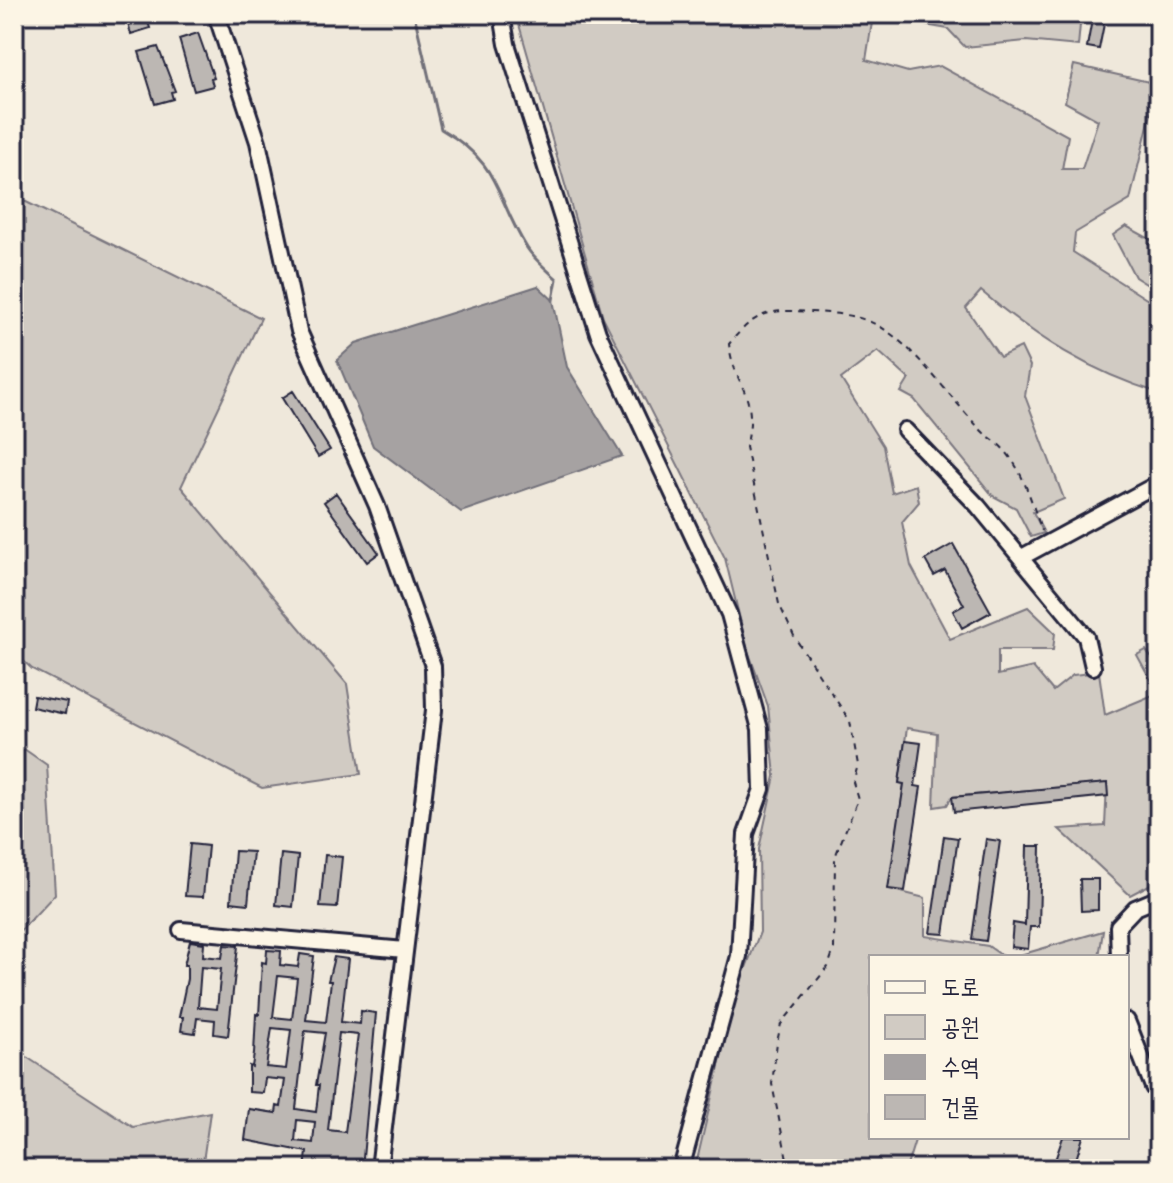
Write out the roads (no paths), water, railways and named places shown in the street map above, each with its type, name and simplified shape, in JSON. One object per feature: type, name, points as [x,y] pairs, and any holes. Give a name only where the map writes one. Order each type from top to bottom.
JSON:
[{"type":"street","points":[[216,14],[258,142],[299,331],[377,506],[433,666],[434,710],[379,1169]]},
{"type":"street","points":[[502,14],[507,44],[598,333],[729,614],[760,729],[762,789],[746,834],[739,956],[681,1169]]},
{"type":"street","points":[[905,430],[1022,557],[1086,637],[1093,667]]},
{"type":"street","points":[[1022,557],[1159,483]]},
{"type":"street","points":[[1119,955],[1118,926],[1135,908],[1159,898]]},
{"type":"street","points":[[181,930],[405,950]]},
{"type":"street","points":[[1129,1026],[1153,1087],[1159,1087]]},
{"type":"water","points":[[538,286],[553,300],[567,367],[622,456],[461,512],[373,446],[337,360],[356,343]]},
{"type":"waterway","points":[[414,14],[441,129],[476,155],[487,169],[527,248],[557,279],[553,300]]}]
